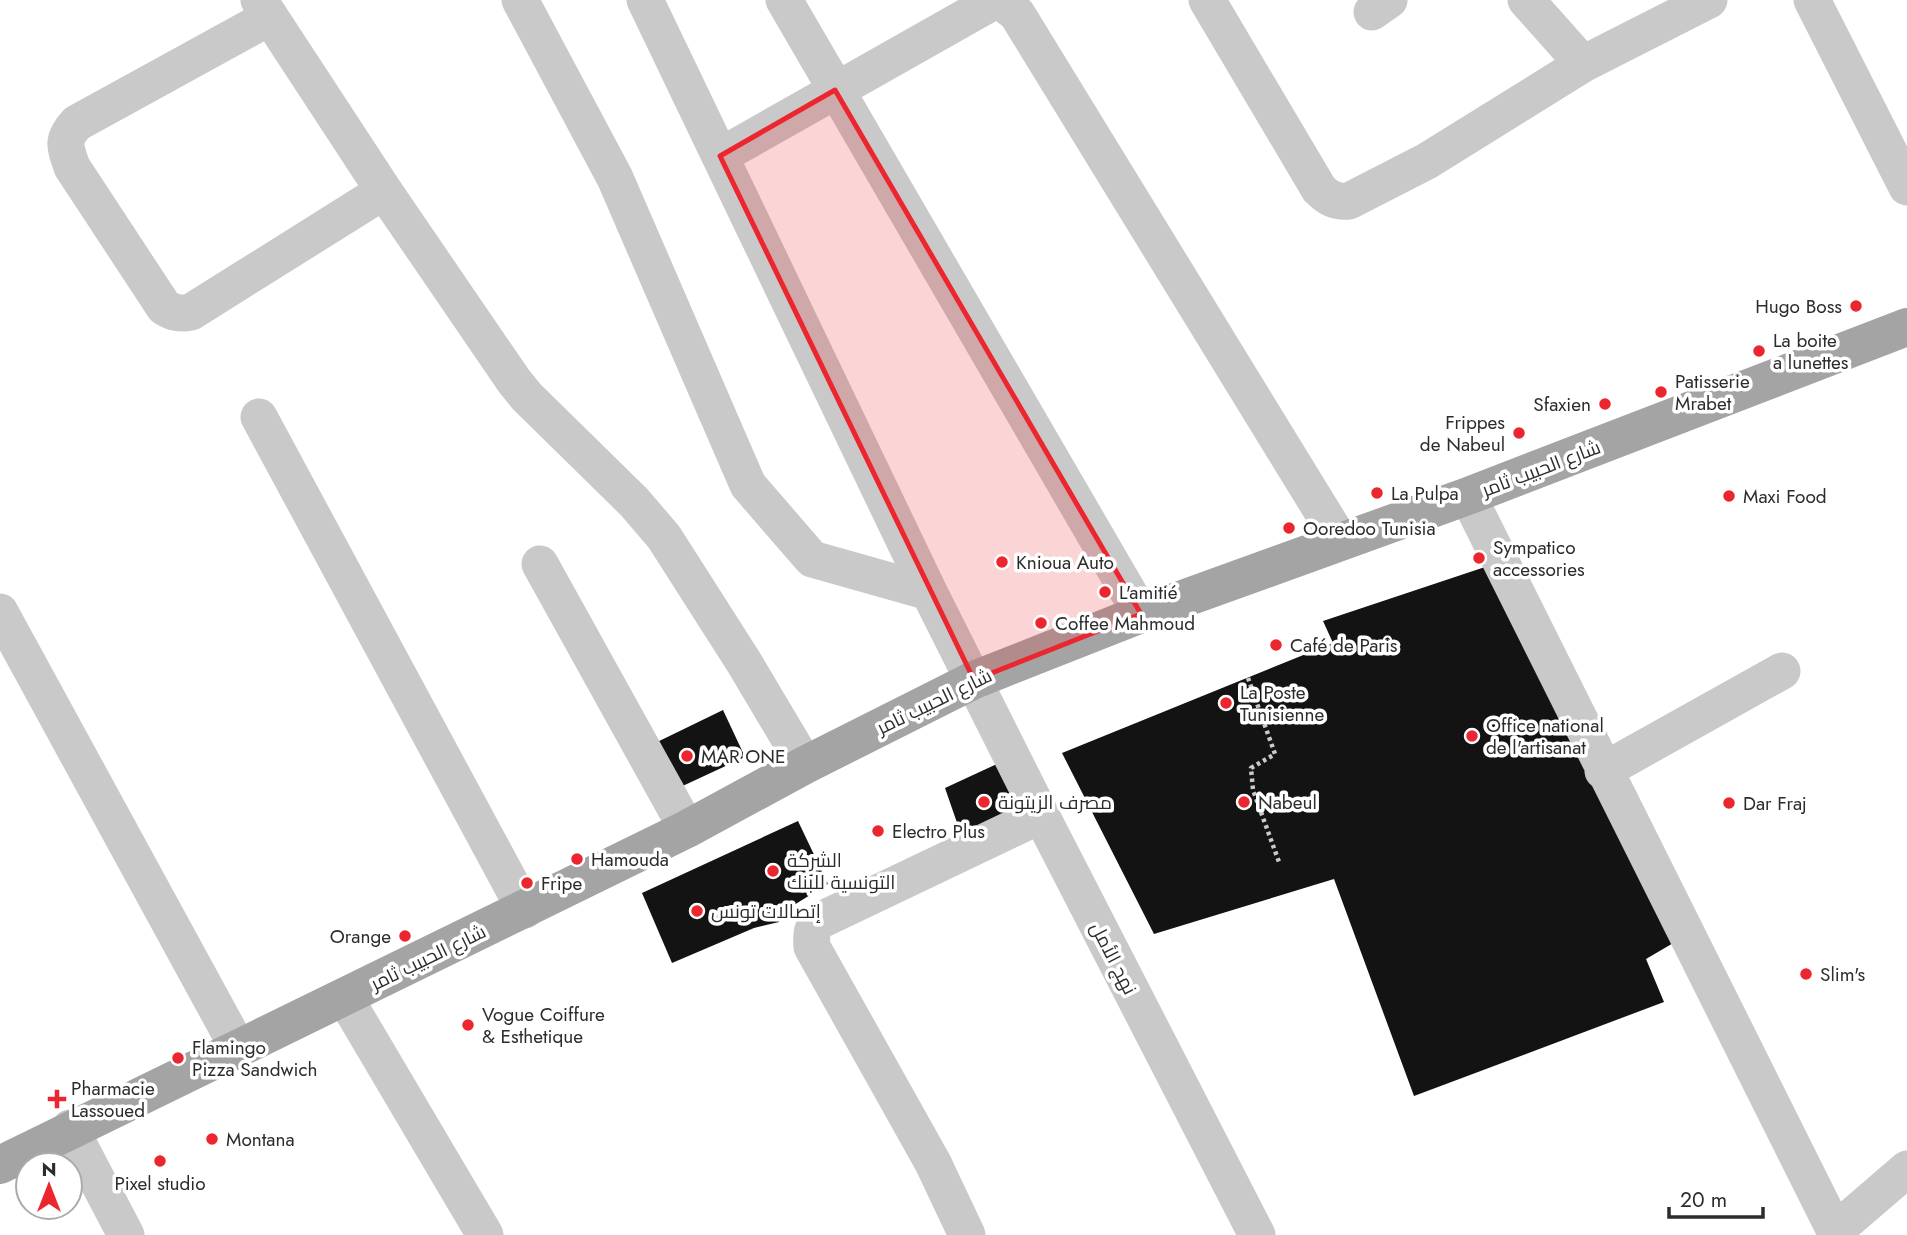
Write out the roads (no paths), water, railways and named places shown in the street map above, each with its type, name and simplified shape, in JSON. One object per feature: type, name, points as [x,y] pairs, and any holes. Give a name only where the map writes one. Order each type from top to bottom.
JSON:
[{"type":"main road","name":"شارع الحبيب ثامر","points":[[0,1164],[687,830],[805,765],[974,680],[1141,614],[1468,496],[1907,327]]},
{"type":"street","points":[[520,0],[615,178],[748,485],[813,559],[929,592]]},
{"type":"street","name":"نهج الأمل","points":[[645,0],[929,592],[1257,1235]]},
{"type":"street","points":[[784,0],[1141,614]]},
{"type":"street","points":[[720,156],[997,0],[1017,14],[1341,542]]},
{"type":"street","points":[[1207,0],[1319,189],[1327,197],[1339,202],[1349,201],[1427,161],[1583,64],[1709,0]]},
{"type":"street","points":[[1526,0],[1583,64]]},
{"type":"street","points":[[1812,0],[1907,187]]},
{"type":"street","points":[[384,191],[191,312],[172,312],[164,307],[72,167],[65,147],[66,134],[77,123],[264,8],[513,381],[634,502],[664,537],[805,765]]},
{"type":"street","points":[[259,417],[525,910]]},
{"type":"street","points":[[1468,496],[1826,1230],[1907,1168]]},
{"type":"street","points":[[540,564],[687,830]]},
{"type":"street","points":[[5,631],[238,1048]]},
{"type":"street","points":[[1603,771],[1782,671]]},
{"type":"street","points":[[960,1232],[933,1163],[813,947],[811,935],[813,927],[821,920],[1041,815]]},
{"type":"street","points":[[345,998],[485,1235]]},
{"type":"street","points":[[70,1129],[126,1235]]},
{"type":"place","name":"Hugo Boss","points":[[1856,306]]},
{"type":"place","name":"La boite a lunettes","points":[[1759,351]]},
{"type":"place","name":"Patisserie Mrabet","points":[[1661,392]]},
{"type":"place","name":"Sfaxien","points":[[1605,404]]},
{"type":"place","name":"Frippes de Nabeul","points":[[1519,433]]},
{"type":"place","name":"La Pulpa","points":[[1377,493]]},
{"type":"place","name":"Maxi Food","points":[[1729,496]]},
{"type":"place","name":"Ooredoo Tunisia","points":[[1289,528]]},
{"type":"place","name":"Sympatico accessories","points":[[1479,558]]},
{"type":"place","name":"Knioua Auto","points":[[1002,562]]},
{"type":"place","name":"L'amitié","points":[[1105,592]]},
{"type":"place","name":"Coffee Mahmoud","points":[[1041,623]]},
{"type":"place","name":"Café de Paris","points":[[1276,645]]},
{"type":"place","name":"La Poste Tunisienne","points":[[1226,703]]},
{"type":"place","name":"Office national de l'artisanat","points":[[1472,736]]},
{"type":"place","name":"MAR ONE","points":[[687,756]]},
{"type":"place","name":"مصرف الزيتونة","points":[[984,802]]},
{"type":"place","name":"Nabeul","points":[[1244,802]]},
{"type":"place","name":"Dar Fraj","points":[[1729,803]]},
{"type":"place","name":"Electro Plus","points":[[878,831]]},
{"type":"place","name":"Hamouda","points":[[577,859]]},
{"type":"place","name":"الشركة التونسية للبنك","points":[[773,871]]},
{"type":"place","name":"Fripe","points":[[527,883]]},
{"type":"place","name":"إتصالات تونس","points":[[697,911]]},
{"type":"place","name":"Orange","points":[[405,936]]},
{"type":"place","name":"Slim's","points":[[1806,974]]},
{"type":"place","name":"Vogue Coiffure & Esthetique","points":[[468,1025]]},
{"type":"place","name":"Flamingo Pizza Sandwich","points":[[178,1058]]},
{"type":"place","name":"Pharmacie Lassoued","points":[[57,1099]]},
{"type":"place","name":"Montana","points":[[212,1139]]},
{"type":"place","name":"Pixel studio","points":[[160,1161]]}]
